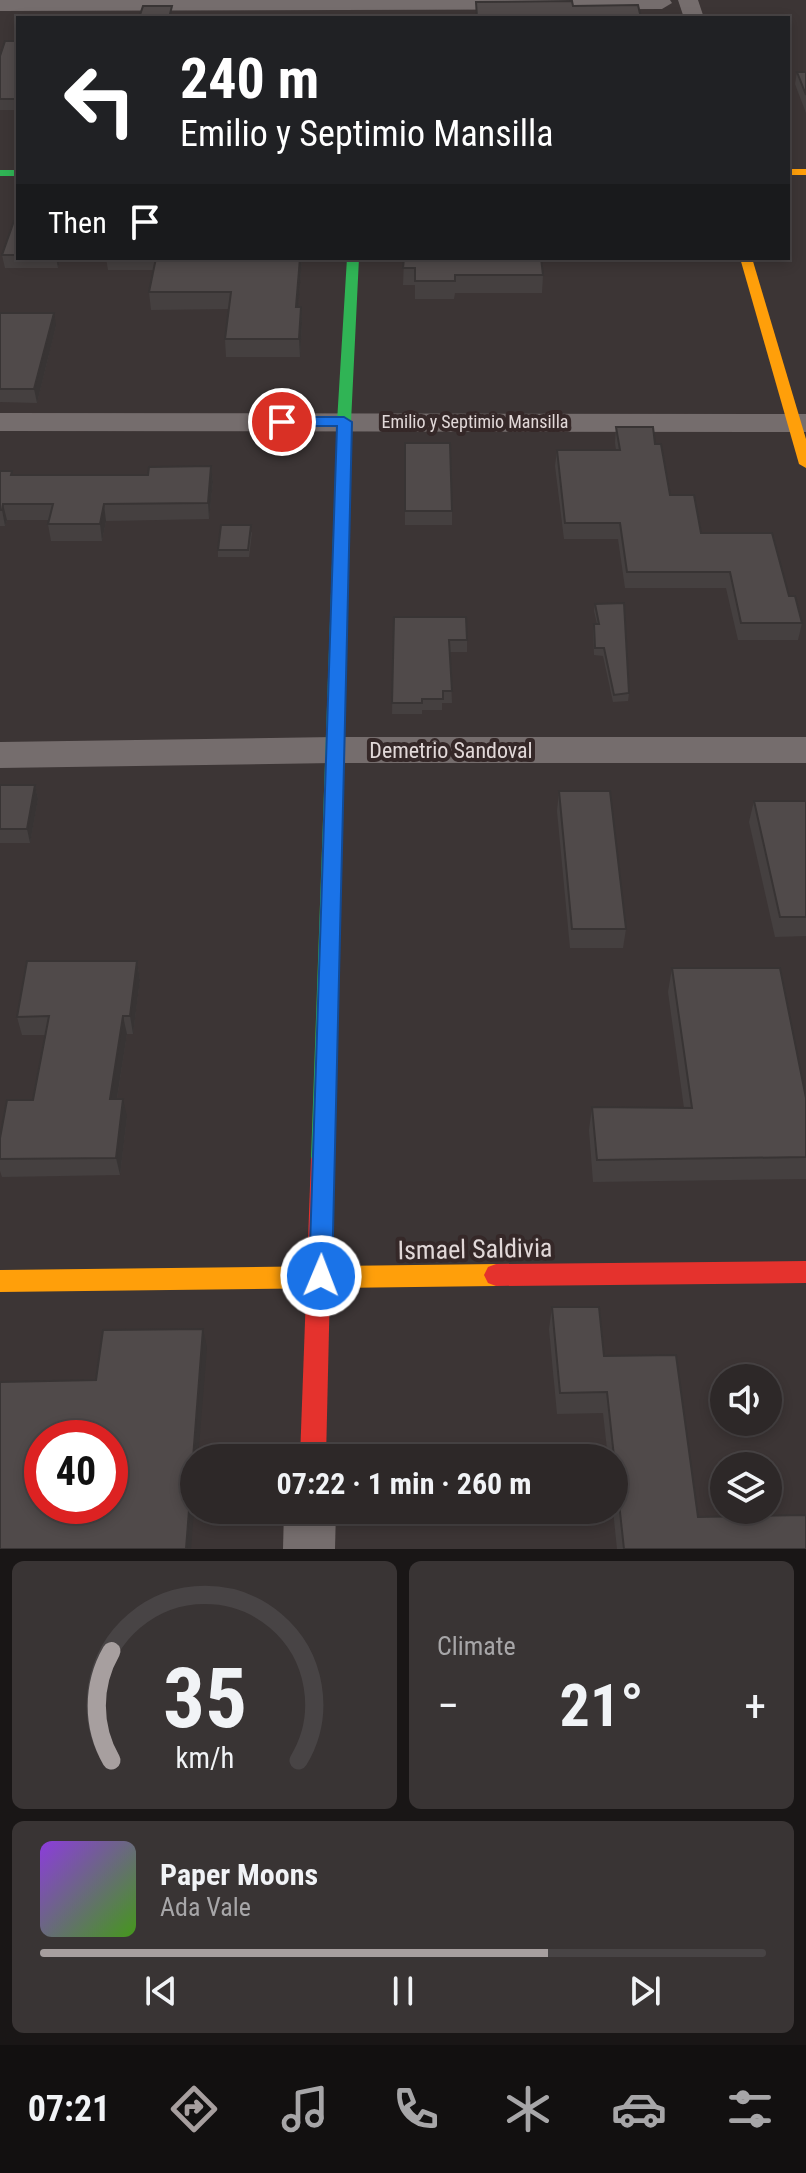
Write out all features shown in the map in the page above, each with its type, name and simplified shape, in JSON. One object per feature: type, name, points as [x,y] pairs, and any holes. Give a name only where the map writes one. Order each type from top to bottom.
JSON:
[{"type":"street","points":[[0,5],[663,7]]},
{"type":"street","points":[[314,1444],[344,422],[353,260]]},
{"type":"street","points":[[747,260],[800,423],[806,464]]},
{"type":"street","name":"Emilio y Septimio Mansilla","points":[[0,422],[800,423]]},
{"type":"street","name":"Demetrio Sandoval","points":[[0,755],[334,750],[806,750]]},
{"type":"street","name":"Ismael Saldivia","points":[[0,1281],[806,1272]]},
{"type":"street","points":[[309,1549],[310,1524]]},
{"type":"building","points":[[572,1],[573,6],[638,5],[641,16],[477,16],[476,2]]},
{"type":"building","points":[[143,6],[172,6],[170,16],[140,16]]},
{"type":"building","points":[[5,41],[16,41],[16,99],[0,99],[0,56]]},
{"type":"building","points":[[797,72],[806,72],[806,95]]},
{"type":"building","points":[[14,221],[16,221],[16,255],[2,255]]},
{"type":"building","points":[[156,260],[300,260],[296,307],[301,307],[299,339],[225,339],[231,292],[149,292]]},
{"type":"building","points":[[404,260],[541,260],[543,275],[455,275],[455,281],[415,281],[415,268],[403,268]]},
{"type":"building","points":[[0,313],[54,313],[34,389],[0,389]]},
{"type":"building","points":[[616,427],[653,427],[655,444],[661,444],[670,495],[694,495],[701,533],[772,533],[789,596],[795,596],[802,623],[741,623],[730,572],[627,572],[620,523],[565,523],[557,450],[620,450]]},
{"type":"building","points":[[405,443],[450,443],[452,511],[405,511]]},
{"type":"building","points":[[211,466],[208,503],[104,504],[100,524],[48,524],[53,504],[3,504],[0,510],[0,471],[12,471],[11,475],[148,475],[149,467]]},
{"type":"building","points":[[221,525],[251,525],[248,550],[218,550]]},
{"type":"building","points":[[624,603],[629,693],[614,695],[604,648],[595,648],[594,624],[599,624],[595,604]]},
{"type":"building","points":[[394,617],[466,617],[467,640],[449,640],[452,691],[443,691],[443,699],[392,703]]},
{"type":"building","points":[[0,785],[35,785],[27,829],[0,829]]},
{"type":"building","points":[[559,791],[610,791],[626,929],[572,929]]},
{"type":"building","points":[[754,801],[806,801],[806,917],[780,917]]},
{"type":"building","points":[[27,961],[137,961],[130,1016],[123,1016],[110,1099],[123,1099],[116,1158],[0,1159],[0,1138],[7,1100],[33,1100],[49,1016],[17,1017]]},
{"type":"building","points":[[672,968],[780,968],[806,1098],[806,1157],[597,1160],[592,1107],[692,1108]]},
{"type":"building","points":[[552,1307],[599,1307],[604,1356],[676,1355],[698,1517],[710,1517],[710,1524],[782,1524],[782,1515],[806,1515],[806,1549],[624,1549],[621,1524],[628,1524],[628,1444],[613,1444],[607,1392],[560,1393]]},
{"type":"building","points":[[203,1329],[194,1444],[180,1444],[180,1524],[188,1524],[186,1549],[0,1549],[0,1382],[96,1380],[103,1330]]},
{"type":"traffic: fast","points":[[0,173],[16,173]]},
{"type":"traffic: fast","points":[[322,1159],[344,422],[353,260]]},
{"type":"traffic: slow","points":[[790,172],[806,172]]},
{"type":"traffic: slow","points":[[747,260],[806,464]]},
{"type":"traffic: slow","points":[[0,1281],[496,1275]]},
{"type":"traffic: jam","points":[[313,1444],[322,1159]]},
{"type":"traffic: jam","points":[[496,1275],[806,1272]]},
{"type":"route","points":[[282,422],[344,422],[321,1276]]}]
